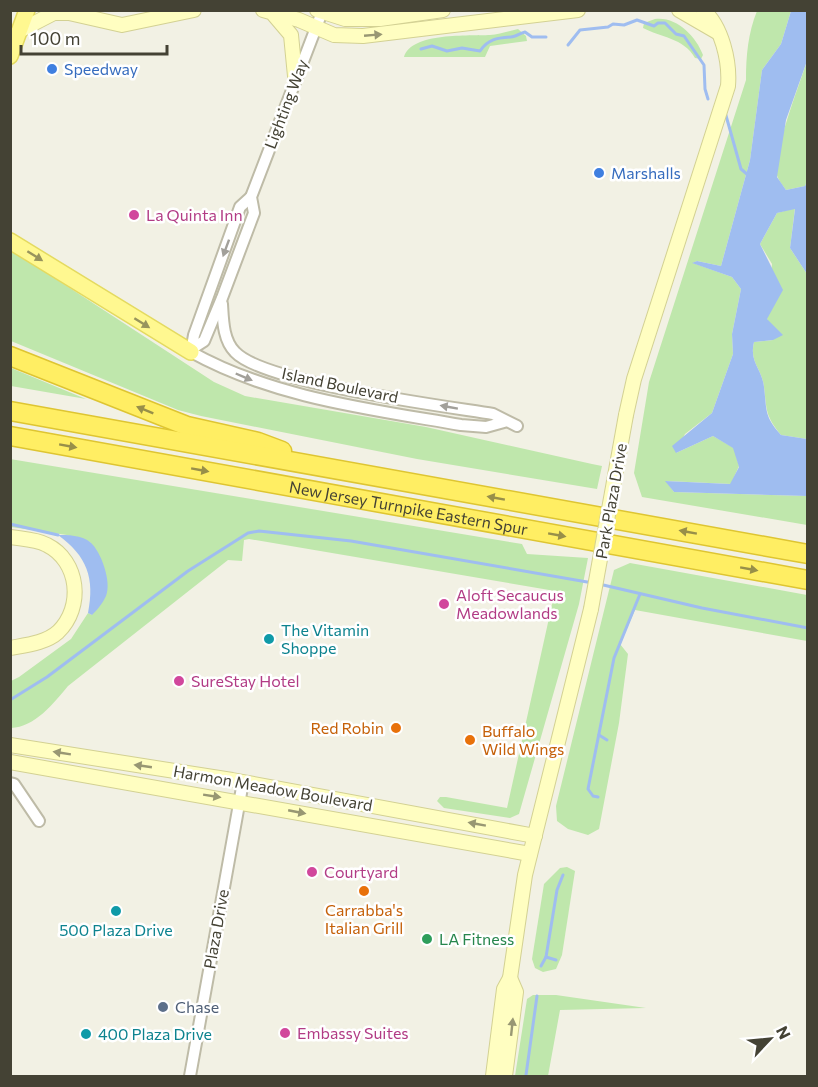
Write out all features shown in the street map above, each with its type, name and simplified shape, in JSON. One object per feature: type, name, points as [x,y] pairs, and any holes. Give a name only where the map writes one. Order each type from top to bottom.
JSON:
[{"type":"highway","points":[[10,356],[177,422],[258,442],[320,466]]},
{"type":"highway","name":"New Jersey Turnpike Eastern Spur","points":[[10,411],[807,554]]},
{"type":"highway","name":"New Jersey Turnpike Eastern Spur","points":[[10,436],[807,580]]},
{"type":"main road","points":[[10,56],[27,10]]},
{"type":"main road","points":[[10,241],[192,350]]},
{"type":"street","points":[[132,24],[153,10]]},
{"type":"street","points":[[19,31],[50,14],[59,12],[116,25],[132,24],[194,10]]},
{"type":"street","points":[[319,11],[345,20],[380,19],[444,10]]},
{"type":"street","points":[[268,12],[299,20],[315,29],[334,35],[363,36],[578,10]]},
{"type":"street","points":[[679,10],[717,32]]},
{"type":"street","name":"Park Plaza Drive","points":[[493,1077],[504,989],[510,978],[530,854],[591,609],[626,415],[641,359],[726,94],[728,62],[709,15],[703,10]]},
{"type":"street","name":"Lighting Way","points":[[192,350],[194,335],[240,207],[251,197],[295,76],[315,29],[319,11]]},
{"type":"street","points":[[268,12],[291,35],[295,76]]},
{"type":"street","name":"Lighting Way","points":[[192,350],[204,341],[222,298],[254,213],[251,197]]},
{"type":"street","name":"Island Boulevard","points":[[222,298],[227,340],[240,357],[256,365],[305,381],[493,414],[504,422],[517,426]]},
{"type":"street","name":"Island Boulevard","points":[[192,350],[255,381],[302,395],[461,425],[486,427],[504,422]]},
{"type":"street","points":[[10,537],[37,542],[55,550],[70,569],[76,589],[72,609],[60,630],[45,640],[10,648]]},
{"type":"street","name":"Harmon Meadow Boulevard","points":[[10,745],[243,782],[535,836]]},
{"type":"street","name":"Harmon Meadow Boulevard","points":[[10,762],[239,800],[530,854]]},
{"type":"street","name":"Plaza Drive","points":[[190,1077],[243,782]]},
{"type":"street","points":[[10,783],[14,784],[39,821]]},
{"type":"street","name":"Park Plaza Drive","points":[[505,1077],[516,992],[510,978]]},
{"type":"green space","points":[[757,11],[791,11],[781,44],[762,70],[750,160],[721,266],[697,261],[693,263],[732,277],[741,289],[732,334],[733,354],[712,413],[685,434],[676,453],[713,436],[734,448],[739,466],[731,484],[666,481],[674,492],[807,496],[807,525],[642,497],[634,473],[649,382],[746,80],[748,45]]},
{"type":"green space","points":[[655,19],[678,24],[690,34],[700,48],[703,55],[701,59],[695,58],[685,46],[678,42],[643,28],[644,23]]},
{"type":"green space","points":[[518,29],[526,36],[527,41],[490,46],[485,57],[404,57],[409,49],[429,39],[490,35]]},
{"type":"green space","points":[[807,61],[807,181],[805,186],[786,190],[778,178],[778,155]]},
{"type":"green space","points":[[795,208],[790,248],[807,274],[807,439],[781,435],[772,422],[766,407],[763,380],[753,355],[754,342],[773,340],[767,319],[772,264],[760,244],[777,213]]},
{"type":"green space","points":[[10,249],[214,382],[245,396],[426,427],[602,466],[597,489],[417,459],[178,410],[11,341]]},
{"type":"green space","points":[[11,368],[86,399],[11,386]]},
{"type":"green space","points":[[10,459],[522,544],[527,554],[588,558],[579,604],[519,814],[510,818],[444,808],[437,801],[440,797],[446,797],[507,808],[555,591],[249,539],[244,540],[242,561],[228,560],[68,686],[36,719],[20,727],[11,728],[11,681],[71,639],[88,613],[92,615],[102,562],[90,542],[67,535],[11,527]]},
{"type":"green space","points":[[630,563],[807,595],[807,641],[635,610],[620,644],[628,654],[619,723],[599,829],[588,835],[568,829],[557,821],[556,806],[614,570]]},
{"type":"green space","points":[[567,867],[575,871],[562,955],[556,969],[543,972],[535,968],[532,959],[544,884],[560,868]]},
{"type":"green space","points":[[533,995],[556,995],[646,1008],[560,1010],[548,1076],[515,1076],[527,999]]},
{"type":"water","points":[[791,11],[807,11],[807,61],[786,120],[777,177],[786,190],[805,186],[807,181],[807,274],[790,248],[795,209],[777,213],[760,244],[783,290],[767,319],[783,335],[773,340],[754,342],[753,355],[763,380],[767,413],[772,423],[781,435],[807,439],[807,496],[674,492],[665,481],[730,484],[739,467],[733,448],[713,436],[676,453],[672,446],[712,413],[733,354],[732,334],[741,289],[732,277],[692,263],[697,261],[721,266],[750,160],[762,70],[781,44]]},
{"type":"water","points":[[58,535],[87,540],[94,546],[101,559],[108,583],[107,590],[103,601],[92,615],[88,613],[90,589],[86,569],[76,551]]},
{"type":"waterway","points":[[568,45],[580,30],[608,27],[613,24],[624,25],[637,20],[654,26],[658,23],[665,23],[676,34],[684,36],[704,65],[705,89],[708,99]]},
{"type":"waterway","points":[[421,49],[432,46],[447,51],[462,48],[480,51],[493,40],[513,37],[525,32],[532,37],[546,37]]},
{"type":"waterway","points":[[725,112],[741,169],[748,175]]},
{"type":"waterway","points":[[10,524],[58,535]]},
{"type":"waterway","points":[[10,700],[47,677],[188,571],[248,533],[259,531],[351,541],[593,583]]},
{"type":"waterway","points":[[599,584],[702,608],[808,628]]},
{"type":"waterway","points":[[598,797],[593,796],[588,789],[614,658],[640,594]]},
{"type":"waterway","points":[[599,735],[607,740]]},
{"type":"waterway","points":[[541,966],[546,957],[557,890],[563,875]]},
{"type":"waterway","points":[[546,957],[556,960]]},
{"type":"waterway","points":[[526,1075],[537,996]]},
{"type":"place","name":"Speedway","points":[[52,69]]},
{"type":"place","name":"Marshalls","points":[[599,173]]},
{"type":"place","name":"La Quinta Inn","points":[[134,215]]},
{"type":"place","name":"Aloft Secaucus Meadowlands","points":[[444,604]]},
{"type":"place","name":"The Vitamin Shoppe","points":[[269,639]]},
{"type":"place","name":"SureStay Hotel","points":[[179,681]]},
{"type":"place","name":"Red Robin","points":[[396,728]]},
{"type":"place","name":"Buffalo Wild Wings","points":[[470,740]]},
{"type":"place","name":"Courtyard","points":[[312,872]]},
{"type":"place","name":"Carrabba's Italian Grill","points":[[364,891]]},
{"type":"place","name":"500 Plaza Drive","points":[[116,911]]},
{"type":"place","name":"LA Fitness","points":[[427,939]]},
{"type":"place","name":"Chase","points":[[163,1007]]},
{"type":"place","name":"Embassy Suites","points":[[285,1033]]},
{"type":"place","name":"400 Plaza Drive","points":[[86,1034]]}]
